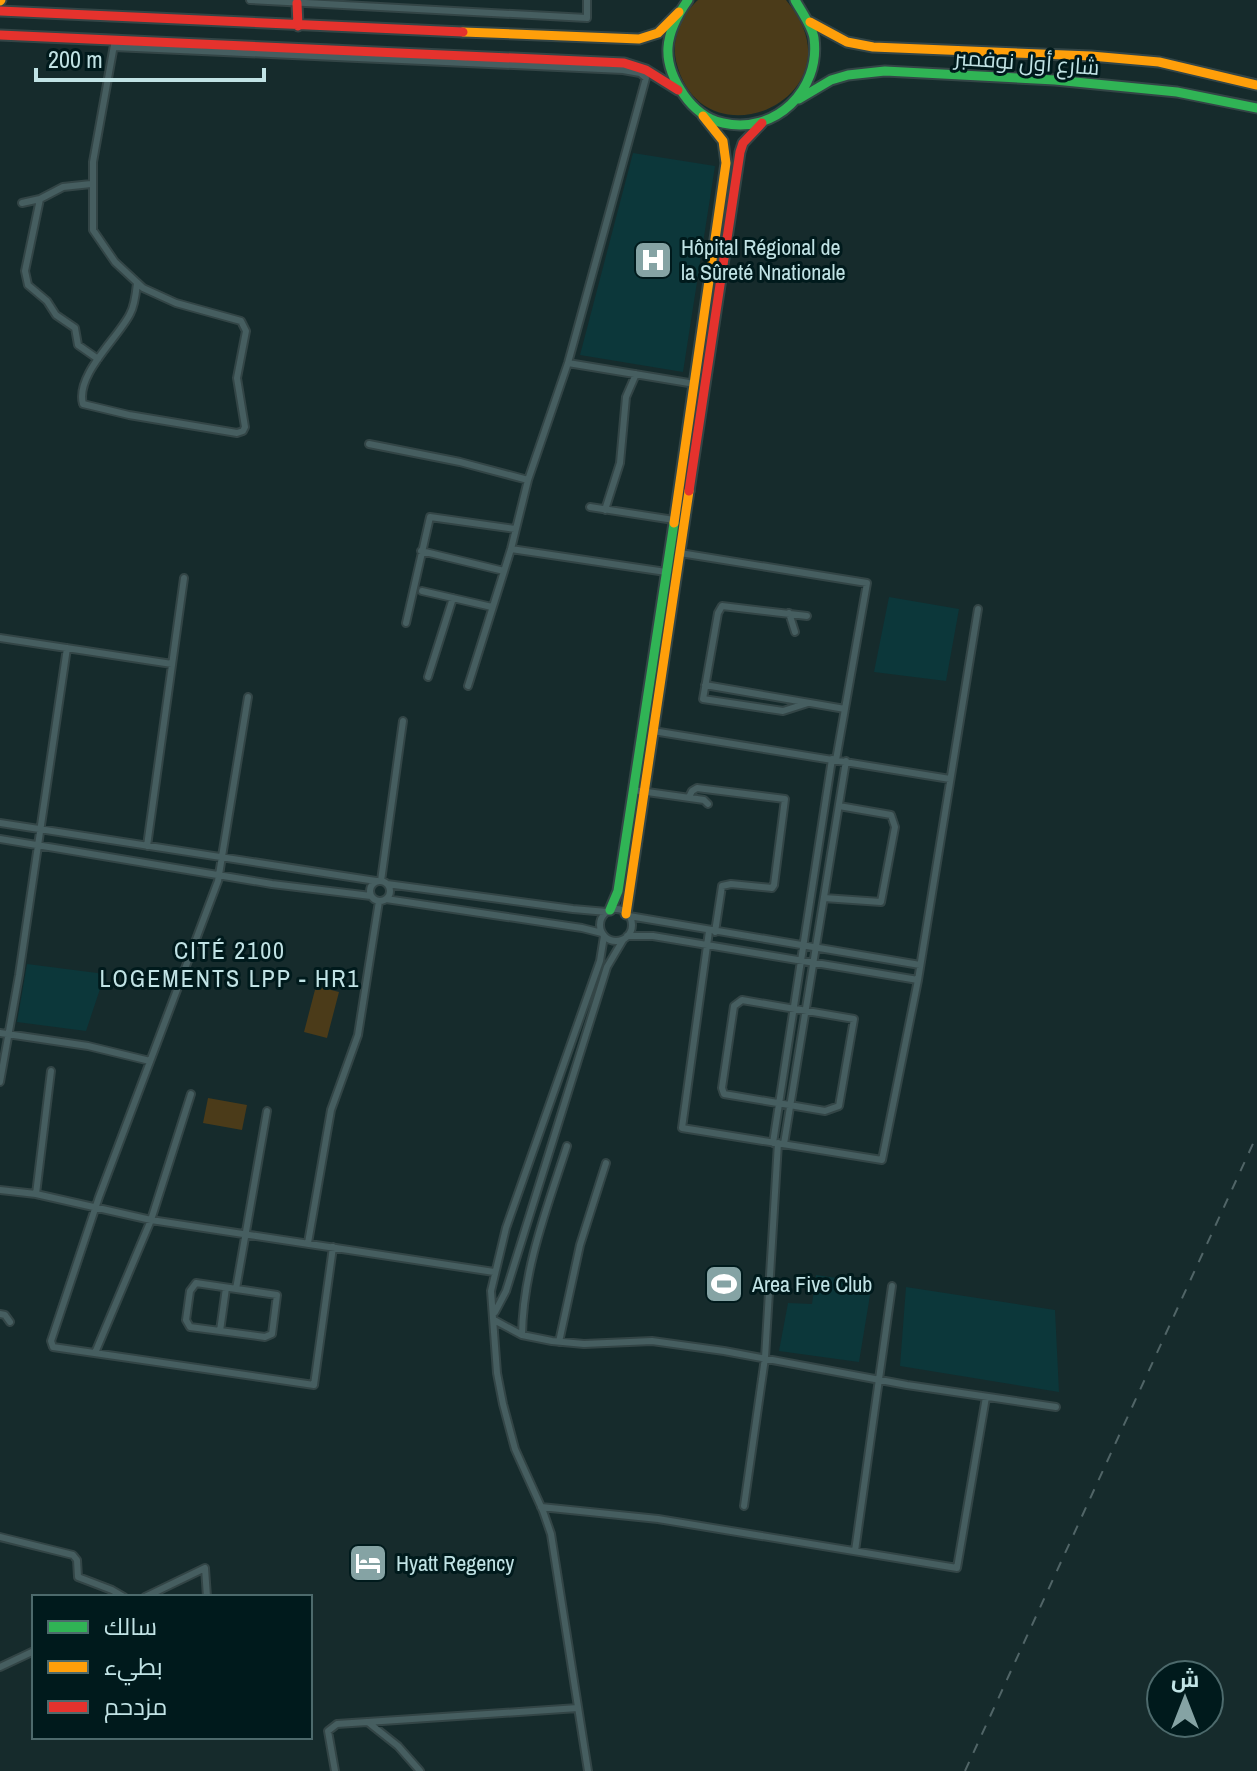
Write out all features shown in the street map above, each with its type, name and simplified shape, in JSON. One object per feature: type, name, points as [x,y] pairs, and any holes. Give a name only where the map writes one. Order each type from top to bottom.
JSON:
[{"type":"main road","points":[[0,11],[631,40],[648,39],[662,32],[688,0]]},
{"type":"main road","points":[[795,0],[810,22],[815,36],[816,62],[810,82],[799,99]]},
{"type":"main road","points":[[297,3],[298,26]]},
{"type":"main road","points":[[678,90],[670,71],[667,51],[670,31],[679,12]]},
{"type":"main road","points":[[810,22],[847,42],[873,47],[1159,62],[1257,85]]},
{"type":"main road","points":[[0,35],[114,44],[624,63],[646,70],[678,90],[723,139],[727,155],[710,316],[680,553],[628,890],[627,915]]},
{"type":"main road","name":"شارع أول نوفمبر","points":[[762,123],[775,119],[814,89],[848,75],[885,71],[1086,83],[1177,92],[1257,108]]},
{"type":"main road","points":[[700,113],[730,124],[762,123]]},
{"type":"main road","points":[[609,911],[618,891],[674,520],[698,401],[695,384],[740,152],[743,143],[762,123]]},
{"type":"street","points":[[250,0],[587,18],[587,0]]},
{"type":"street","points":[[438,0],[438,10]]},
{"type":"street","points":[[137,283],[129,317],[98,359],[82,395],[85,406],[237,433],[244,429],[237,374],[246,331],[241,321],[161,298],[137,283],[115,262],[93,230],[91,184],[114,44],[623,70],[642,74],[646,83],[568,363],[528,480],[511,549],[468,686]]},
{"type":"street","points":[[22,203],[40,199],[63,187],[91,184]]},
{"type":"street","points":[[40,199],[25,271],[28,285],[47,301],[56,315],[75,328],[78,345],[98,359]]},
{"type":"street","points":[[568,363],[695,384]]},
{"type":"street","points":[[605,510],[620,463],[626,397],[636,374]]},
{"type":"street","points":[[369,444],[460,462],[528,480]]},
{"type":"street","points":[[590,507],[674,520]]},
{"type":"street","points":[[406,623],[430,517],[515,529]]},
{"type":"street","points":[[511,549],[666,572]]},
{"type":"street","points":[[421,551],[504,571]]},
{"type":"street","points":[[680,553],[867,583],[800,961],[779,1104],[765,1358],[744,1506]]},
{"type":"street","points":[[147,846],[184,578]]},
{"type":"street","points":[[422,591],[492,607]]},
{"type":"street","points":[[428,677],[453,598]]},
{"type":"street","points":[[807,616],[722,606],[718,613],[703,699],[783,711],[808,703]]},
{"type":"street","points":[[689,797],[697,788],[785,799],[772,888],[722,886],[707,946],[682,1128],[882,1160],[918,980],[978,609]]},
{"type":"street","points":[[789,613],[795,632]]},
{"type":"street","points":[[0,638],[172,664]]},
{"type":"street","points":[[0,1082],[4,1033],[67,648]]},
{"type":"street","points":[[705,685],[845,709]]},
{"type":"street","points":[[248,697],[219,876],[95,1209],[51,1341],[53,1347],[314,1385],[333,1247]]},
{"type":"street","points":[[382,882],[403,721]]},
{"type":"street","points":[[641,730],[950,779]]},
{"type":"street","points":[[778,1143],[790,1106],[846,761]]},
{"type":"street","points":[[633,790],[689,797],[708,804]]},
{"type":"street","points":[[824,898],[881,902],[895,827],[891,815],[839,806]]},
{"type":"street","points":[[0,823],[382,882],[619,910],[627,915],[712,932],[920,965]]},
{"type":"street","points":[[0,839],[219,876],[582,928],[613,941],[653,936],[918,980]]},
{"type":"street","points":[[371,896],[370,887],[382,882]]},
{"type":"street","points":[[308,1243],[331,1110],[358,1035],[382,900],[390,890],[382,882]]},
{"type":"street","points":[[588,1771],[551,1534],[519,1460],[507,1418],[497,1373],[491,1291],[520,1189],[600,961],[601,919],[609,911]]},
{"type":"street","points":[[494,1316],[506,1291],[607,967],[632,926],[627,915]]},
{"type":"street","points":[[738,1001],[793,1008],[854,1019],[839,1106],[825,1111],[727,1096],[722,1091],[734,1006],[738,1001]]},
{"type":"street","points":[[4,1033],[88,1046],[150,1061]]},
{"type":"street","points":[[36,1194],[51,1071]]},
{"type":"street","points":[[95,1353],[151,1220],[191,1094]]},
{"type":"street","points":[[236,1289],[267,1111]]},
{"type":"street","points":[[522,1335],[527,1278],[567,1146]]},
{"type":"street","points":[[559,1342],[580,1245],[606,1163]]},
{"type":"street","points":[[0,1190],[36,1194],[151,1220],[494,1272]]},
{"type":"street","points":[[196,1283],[236,1289],[277,1295],[272,1334],[265,1337],[190,1327],[186,1320],[190,1291],[196,1283]]},
{"type":"street","points":[[855,1551],[892,1286]]},
{"type":"street","points":[[220,1331],[226,1288]]},
{"type":"street","points":[[0,1314],[10,1322]]},
{"type":"street","points":[[494,1316],[522,1335],[559,1342],[652,1341],[1056,1407]]},
{"type":"street","points":[[541,1507],[658,1519],[957,1568],[986,1397]]},
{"type":"street","points":[[0,1537],[73,1555],[77,1560],[78,1577],[121,1595]]},
{"type":"street","points":[[149,1595],[205,1568],[207,1595]]},
{"type":"street","points":[[0,1667],[32,1652]]},
{"type":"street","points":[[335,1771],[328,1731],[331,1727],[578,1708]]},
{"type":"street","points":[[369,1723],[398,1746],[420,1771]]},
{"type":"shaded area","points":[[698,0],[786,0],[806,34],[807,65],[794,90],[771,107],[744,115],[716,111],[692,94],[676,61],[675,44],[687,12]]},
{"type":"shaded area","name":"Hôpital Régional de la Sûreté Nnationale","points":[[633,153],[715,166],[683,372],[580,355]]},
{"type":"shaded area","points":[[889,597],[959,609],[946,681],[874,672]]},
{"type":"shaded area","points":[[27,964],[105,974],[86,1031],[17,1022]]},
{"type":"shaded area","points":[[316,986],[339,992],[327,1038],[304,1032]]},
{"type":"shaded area","points":[[208,1098],[247,1105],[242,1130],[203,1123]]},
{"type":"shaded area","points":[[816,1275],[872,1283],[859,1362],[779,1351],[788,1303],[812,1304]]},
{"type":"shaded area","points":[[906,1287],[1055,1310],[1059,1392],[900,1366]]},
{"type":"railway","points":[[965,1771],[1257,1135]]},
{"type":"traffic: fast","points":[[688,0],[674,24],[668,48],[668,59],[676,83],[706,116],[723,123],[742,125],[760,122],[791,104],[810,75],[814,38],[795,0]]},
{"type":"traffic: fast","points":[[799,99],[831,80],[885,71],[1055,80],[1177,92],[1257,108]]},
{"type":"traffic: fast","points":[[610,910],[618,891],[674,523]]},
{"type":"traffic: slow","points":[[463,32],[639,39],[658,33],[679,12]]},
{"type":"traffic: slow","points":[[810,22],[847,42],[873,47],[1091,56],[1159,62],[1257,85]]},
{"type":"traffic: slow","points":[[674,523],[726,163],[723,141],[703,116]]},
{"type":"traffic: slow","points":[[626,914],[689,491]]},
{"type":"traffic: jam","points":[[297,3],[298,26]]},
{"type":"traffic: jam","points":[[0,11],[463,32]]},
{"type":"traffic: jam","points":[[0,35],[624,63],[646,70],[678,90]]},
{"type":"traffic: jam","points":[[689,491],[740,152],[743,143],[762,123]]},
{"type":"place","name":"Hôpital Régional de la Sûreté Nnationale","points":[[653,260]]},
{"type":"place","name":"Area Five Club","points":[[724,1284]]},
{"type":"place","name":"Hyatt Regency","points":[[368,1563]]},
{"type":"district","name":"CITÉ 2100 LOGEMENTS LPP - HR1","points":[[230,965]]}]
